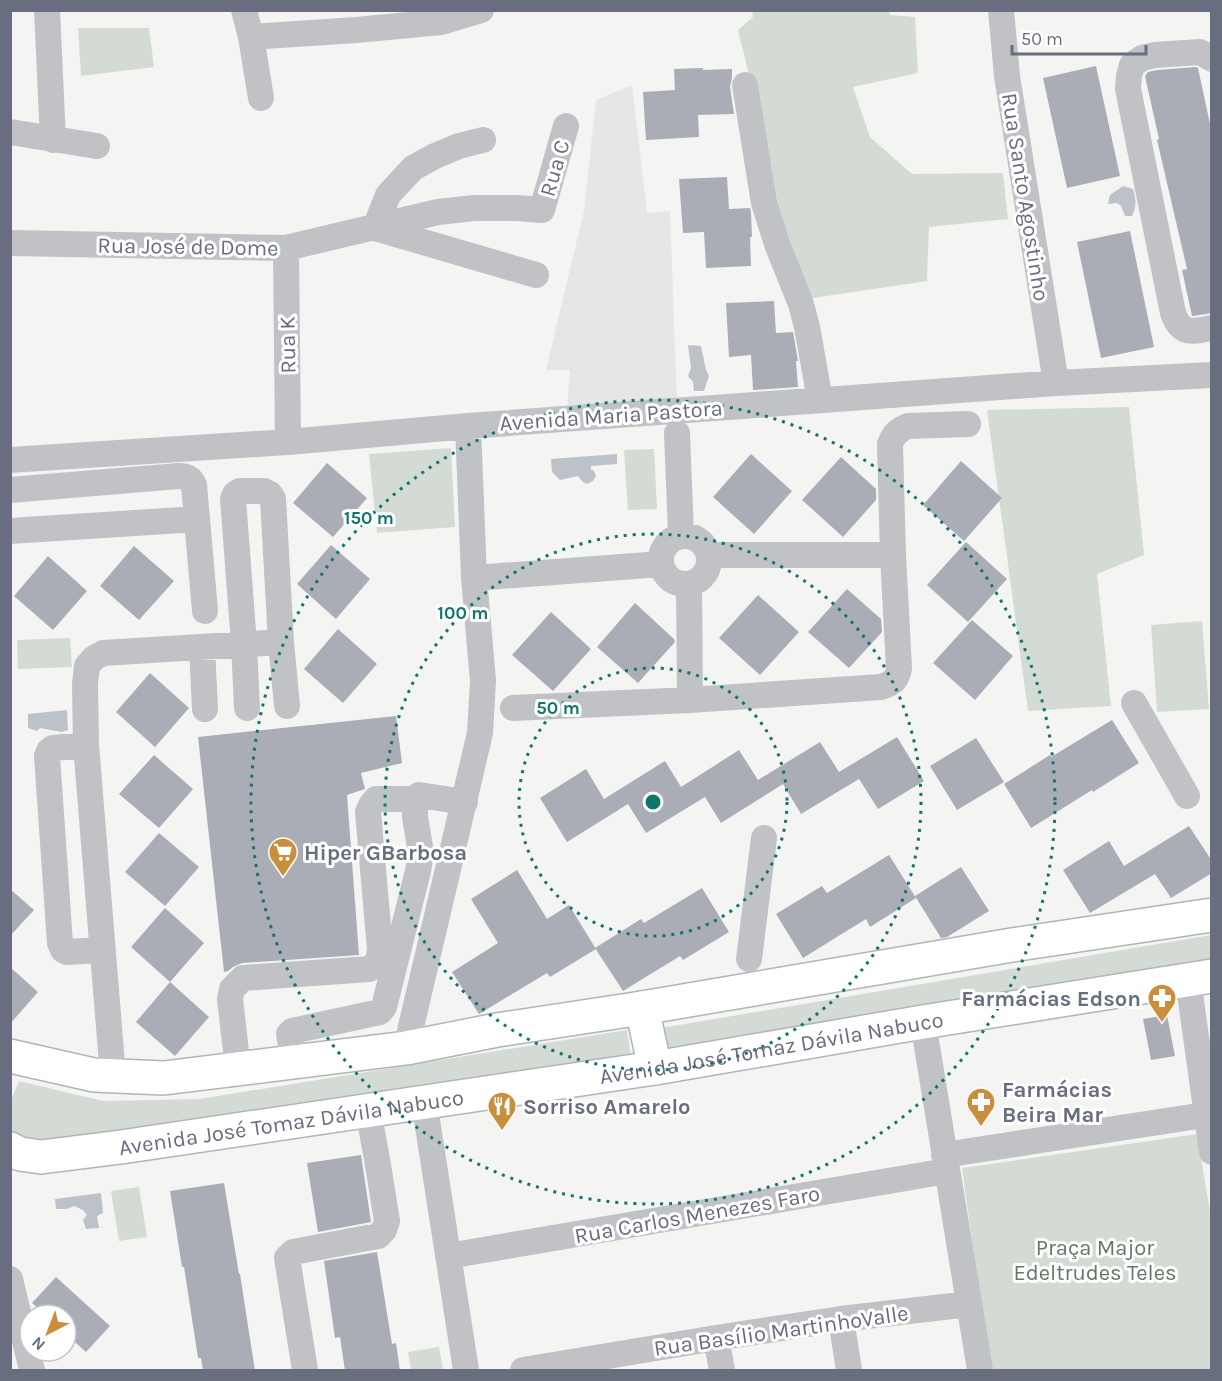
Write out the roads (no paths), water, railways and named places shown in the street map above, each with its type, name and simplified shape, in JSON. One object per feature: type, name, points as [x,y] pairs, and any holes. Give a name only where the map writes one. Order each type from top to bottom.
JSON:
[{"type":"main road","points":[[10,1056],[94,1075],[113,1068],[164,1078],[406,1048],[497,1030],[642,1008],[1012,945],[1212,915]]},
{"type":"main road","name":"Avenida José Tomaz Dávila Nabuco","points":[[21,1156],[368,1110],[655,1068],[1200,978]]},
{"type":"main road","points":[[642,1008],[655,1068]]},
{"type":"street","points":[[47,10],[53,140]]},
{"type":"street","points":[[244,10],[261,98]]},
{"type":"street","points":[[251,37],[441,22],[481,10]]},
{"type":"street","name":"Rua Santo Agostinho","points":[[1001,10],[1007,76],[1056,383]]},
{"type":"street","points":[[1212,59],[1200,52],[1142,58],[1132,65],[1128,89],[1173,314],[1177,324],[1185,330],[1198,331],[1212,328]]},
{"type":"street","points":[[745,85],[764,203],[777,244],[801,304],[820,400]]},
{"type":"street","name":"Rua C","points":[[542,210],[566,126]]},
{"type":"street","points":[[10,132],[96,146]]},
{"type":"street","points":[[483,140],[459,146],[413,168],[388,195],[375,228],[536,275]]},
{"type":"street","name":"Rua José de Dome","points":[[10,243],[286,248],[438,212],[517,208],[542,210]]},
{"type":"street","name":"Rua K","points":[[286,248],[288,442]]},
{"type":"street","name":"Avenida Maria Pastora","points":[[10,460],[38,474],[288,442],[468,426],[1056,383],[1212,375]]},
{"type":"street","points":[[513,708],[690,700],[881,687],[891,684],[898,676],[899,668],[890,444],[900,429],[908,426],[968,424]]},
{"type":"street","points":[[406,1048],[480,733],[483,681],[474,578],[468,426]]},
{"type":"street","points":[[677,433],[681,535]]},
{"type":"street","points":[[10,490],[38,474],[183,476],[192,481],[205,611]]},
{"type":"street","points":[[38,474],[39,529]]},
{"type":"street","points":[[247,708],[233,499],[240,491],[264,491],[273,499],[287,706]]},
{"type":"street","points":[[10,531],[197,519]]},
{"type":"street","points":[[681,535],[699,539],[709,555],[709,565],[705,574],[699,581],[690,584],[680,584],[671,580],[664,573],[661,564],[661,554],[665,545],[681,535]]},
{"type":"street","points":[[709,555],[893,555]]},
{"type":"street","points":[[474,578],[661,564]]},
{"type":"street","points":[[690,584],[690,700]]},
{"type":"street","points":[[113,1068],[86,745],[87,666],[103,653],[281,642]]},
{"type":"street","points":[[202,647],[205,709]]},
{"type":"street","points":[[1134,703],[1187,796]]},
{"type":"street","points":[[86,745],[53,748],[48,751],[47,756],[60,943],[63,950],[67,952],[102,950]]},
{"type":"street","points":[[238,1068],[230,999],[232,989],[243,978],[369,969],[378,962],[380,949],[368,812],[376,799],[415,799],[419,795],[465,802]]},
{"type":"street","points":[[294,1062],[290,1034],[292,1031],[380,1012],[384,1007],[421,853],[415,817],[415,799]]},
{"type":"street","points":[[749,959],[764,838]]},
{"type":"street","points":[[1200,978],[1209,1132]]},
{"type":"street","points":[[923,1022],[980,1371]]},
{"type":"street","points":[[424,1101],[466,1371]]},
{"type":"street","points":[[305,1371],[287,1258],[293,1251],[378,1236],[384,1230],[387,1221],[368,1110]]},
{"type":"street","name":"Rua Carlos Menezes Faro","points":[[448,1256],[945,1163],[1209,1132]]},
{"type":"street","points":[[10,1279],[32,1371]]},
{"type":"street","name":"Rua Basílio MartinhoValle","points":[[522,1371],[600,1365],[716,1338],[841,1319],[969,1304]]},
{"type":"street","points":[[841,1319],[849,1371]]},
{"type":"street","points":[[716,1338],[722,1371]]},
{"type":"place","name":"Hiper GBarbosa","points":[[283,878]]},
{"type":"place","name":"Farmácias Edson","points":[[1162,1024]]},
{"type":"place","name":"Farmácias Beira Mar","points":[[981,1128]]},
{"type":"place","name":"Sorriso Amarelo","points":[[502,1132]]},
{"type":"park label","name":"Praça Major Edeltrudes Teles","points":[[1095,1260]]}]
